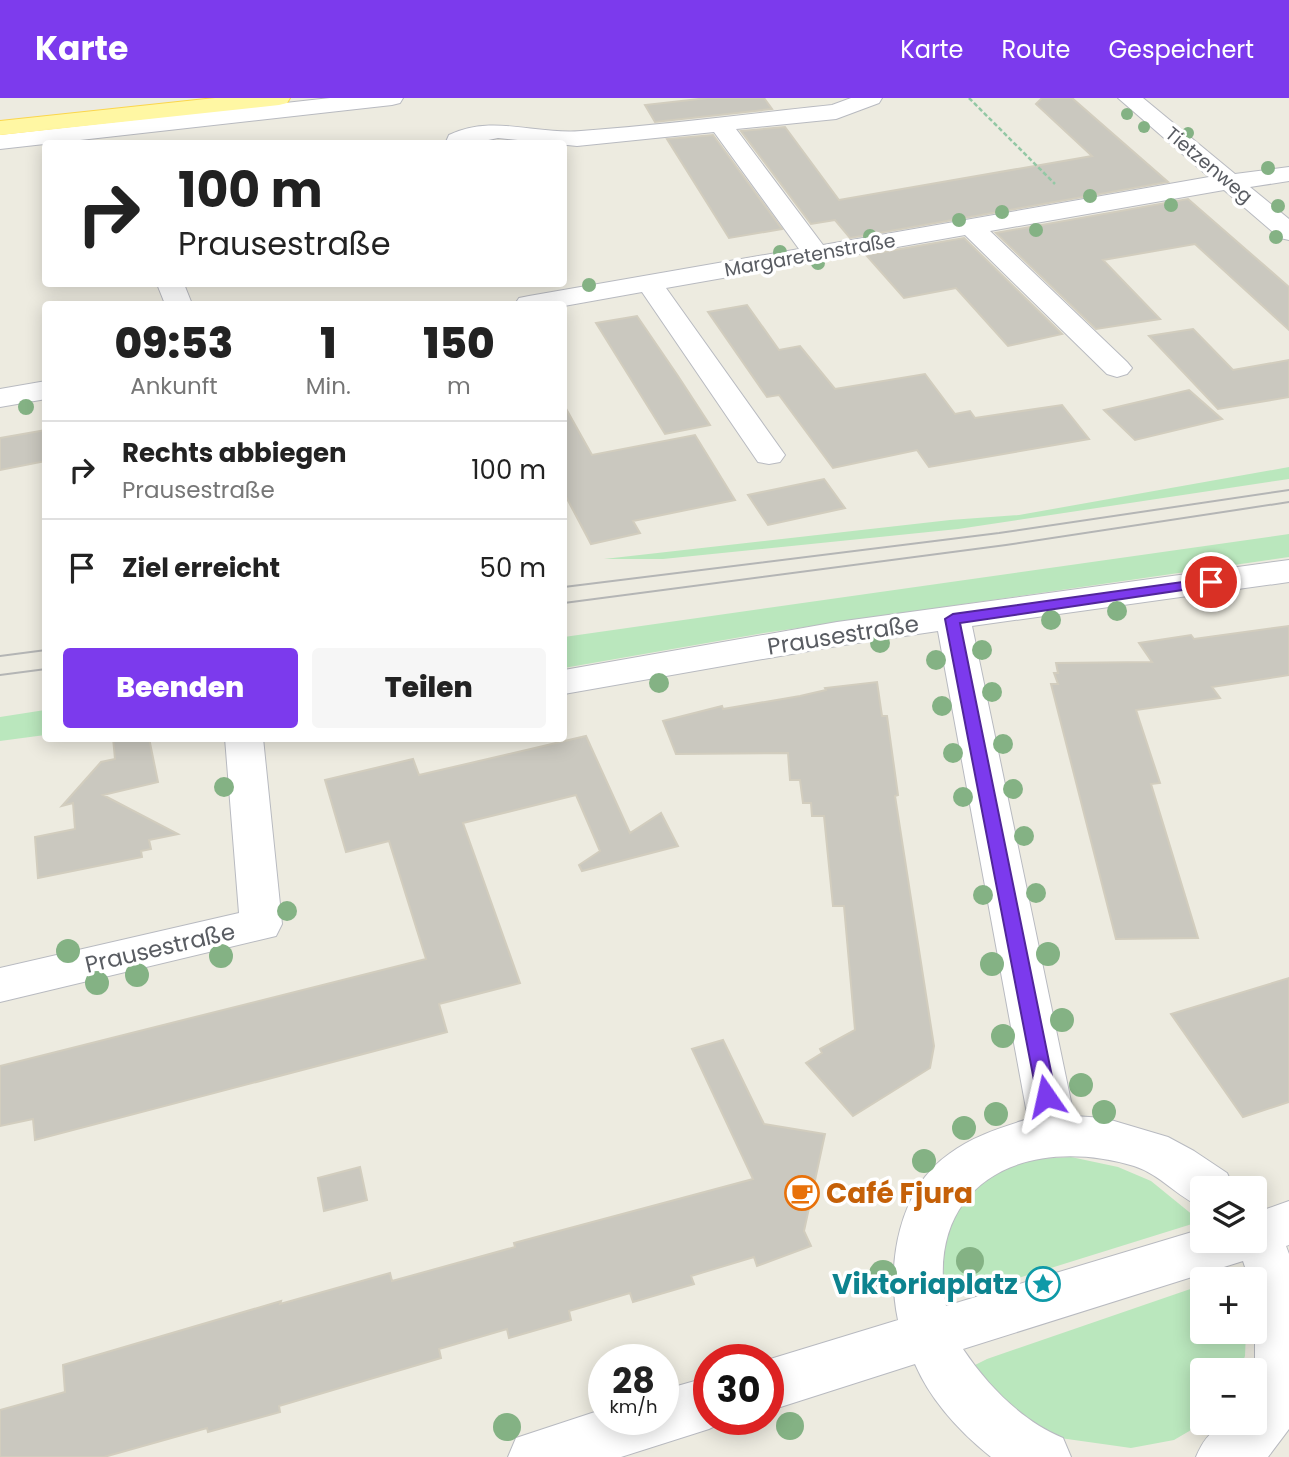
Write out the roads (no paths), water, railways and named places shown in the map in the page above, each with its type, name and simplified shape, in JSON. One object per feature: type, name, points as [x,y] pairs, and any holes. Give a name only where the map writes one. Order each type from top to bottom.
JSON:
[{"type":"main road","points":[[0,115],[155,98]]},
{"type":"main road","points":[[0,128],[199,113],[279,98]]},
{"type":"street","points":[[0,142],[199,113],[392,98]]},
{"type":"street","points":[[457,140],[467,134],[503,130],[541,137],[577,139],[836,112],[871,98]]},
{"type":"street","name":"Tietzenweg","points":[[1129,98],[1289,232]]},
{"type":"street","points":[[720,124],[816,254]]},
{"type":"street","name":"Margaretenstraße","points":[[548,301],[1229,182],[1289,174]]},
{"type":"street","points":[[971,227],[1117,368]]},
{"type":"street","points":[[649,283],[769,455]]},
{"type":"street","points":[[0,398],[42,391]]},
{"type":"street","name":"Prausestraße","points":[[567,681],[838,634],[1289,571]]},
{"type":"street","points":[[953,619],[1054,1134]]},
{"type":"street","name":"Prausestraße","points":[[0,985],[261,925],[244,742]]},
{"type":"street","points":[[1044,1457],[989,1422],[952,1381],[928,1336],[917,1293],[918,1251],[929,1214],[949,1182],[978,1158],[1014,1142],[1054,1134],[1098,1137],[1142,1148],[1194,1176]]},
{"type":"street","points":[[1267,1231],[1289,1223]]},
{"type":"street","points":[[784,1380],[1197,1253]]},
{"type":"street","points":[[1223,1457],[1261,1426],[1285,1394],[1289,1353],[1287,1313],[1276,1274],[1265,1253]]},
{"type":"street","points":[[535,1457],[606,1435]]},
{"type":"tram line","points":[[567,587],[999,533],[1289,490]]},
{"type":"tram line","points":[[567,603],[1006,545],[1289,502]]},
{"type":"tram line","points":[[0,656],[42,651]]},
{"type":"tram line","points":[[0,675],[42,670]]},
{"type":"place","name":"Café Fjura","points":[[802,1193]]},
{"type":"place","name":"Viktoriaplatz","points":[[1043,1284]]}]
